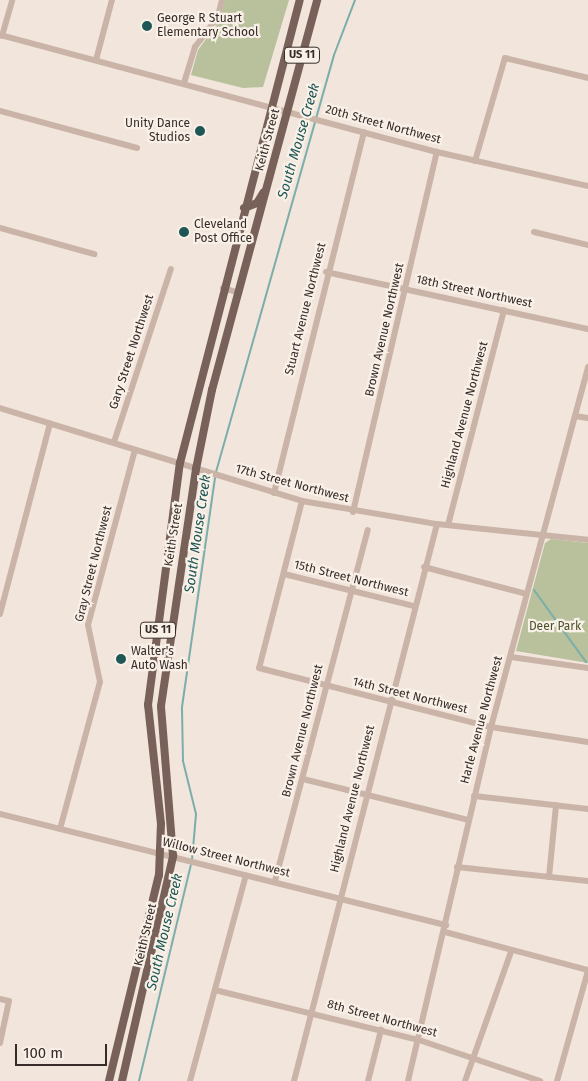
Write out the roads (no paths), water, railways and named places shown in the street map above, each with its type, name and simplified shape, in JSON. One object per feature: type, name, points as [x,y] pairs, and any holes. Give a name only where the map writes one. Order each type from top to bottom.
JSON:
[{"type":"main road","name":"Keith Street","points":[[109,1081],[159,875],[160,852],[148,705],[180,463],[223,288],[300,0]]},
{"type":"main road","name":"Keith Street","points":[[123,1077],[173,856],[161,706],[165,662],[196,469],[212,388],[317,0]]},
{"type":"main road","points":[[244,208],[256,203],[267,186]]},
{"type":"main road","points":[[194,404],[212,388]]},
{"type":"main road","points":[[112,1070],[123,1077]]},
{"type":"street","points":[[1,36],[12,0]]},
{"type":"street","points":[[96,60],[112,0]]},
{"type":"street","points":[[184,83],[195,47],[218,16],[222,0]]},
{"type":"street","name":"20th Street Northwest","points":[[1,36],[287,110],[437,152],[588,186]]},
{"type":"street","points":[[475,161],[505,58],[588,78]]},
{"type":"street","points":[[0,111],[137,148]]},
{"type":"street","name":"Stuart Avenue Northwest","points":[[274,493],[326,272],[364,132]]},
{"type":"street","name":"Brown Avenue Northwest","points":[[353,512],[407,289],[437,152]]},
{"type":"street","points":[[0,228],[94,254]]},
{"type":"street","points":[[534,232],[588,246]]},
{"type":"street","name":"Gary Street Northwest","points":[[114,442],[170,269]]},
{"type":"street","name":"18th Street Northwest","points":[[326,272],[588,329]]},
{"type":"street","points":[[223,288],[239,293]]},
{"type":"street","name":"Highland Avenue Northwest","points":[[448,525],[504,310]]},
{"type":"street","name":"Harle Avenue Northwest","points":[[408,1081],[491,727],[588,367]]},
{"type":"street","name":"17th Street Northwest","points":[[0,408],[302,501],[353,512],[437,524],[588,540]]},
{"type":"street","points":[[575,416],[588,418]]},
{"type":"street","points":[[0,614],[50,423]]},
{"type":"street","name":"Gray Street Northwest","points":[[60,829],[100,682],[88,624],[135,450]]},
{"type":"street","points":[[284,574],[302,501]]},
{"type":"street","name":"Highland Avenue Northwest","points":[[294,1081],[413,606],[437,524]]},
{"type":"street","name":"Brown Avenue Northwest","points":[[275,881],[303,779],[349,590],[368,530]]},
{"type":"street","points":[[424,567],[527,594]]},
{"type":"street","name":"15th Street Northwest","points":[[284,574],[413,606]]},
{"type":"street","name":"14th Street Northwest","points":[[284,574],[259,668],[491,727],[588,742]]},
{"type":"street","points":[[511,656],[588,668]]},
{"type":"street","points":[[153,660],[165,662]]},
{"type":"street","points":[[303,779],[469,820]]},
{"type":"street","points":[[474,796],[588,809]]},
{"type":"street","points":[[549,877],[556,806]]},
{"type":"street","name":"Willow Street Northwest","points":[[0,814],[339,897],[445,928],[511,952],[588,970]]},
{"type":"street","points":[[457,867],[588,881]]},
{"type":"street","points":[[190,1081],[246,875]]},
{"type":"street","points":[[465,1081],[511,952]]},
{"type":"street","points":[[557,1081],[585,991],[588,970]]},
{"type":"street","name":"8th Street Northwest","points":[[215,990],[419,1040],[540,1081]]},
{"type":"street","points":[[0,999],[9,1001],[0,1043]]},
{"type":"street","points":[[368,1081],[382,1030]]},
{"type":"waterway","name":"South Mouse Creek","points":[[216,472],[334,55],[355,0]]},
{"type":"waterway","name":"South Mouse Creek","points":[[192,860],[196,814],[183,761],[182,707],[215,477]]},
{"type":"waterway","points":[[534,590],[586,662]]},
{"type":"waterway","name":"South Mouse Creek","points":[[139,1081],[191,865]]},
{"type":"place","name":"George R Stuart Elementary School","points":[[147,26]]},
{"type":"place","name":"Unity Dance Studios","points":[[200,131]]},
{"type":"place","name":"Cleveland Post Office","points":[[184,232]]},
{"type":"place","name":"Walter's Auto Wash","points":[[121,659]]},
{"type":"park label","name":"Deer Park","points":[[555,627]]}]
